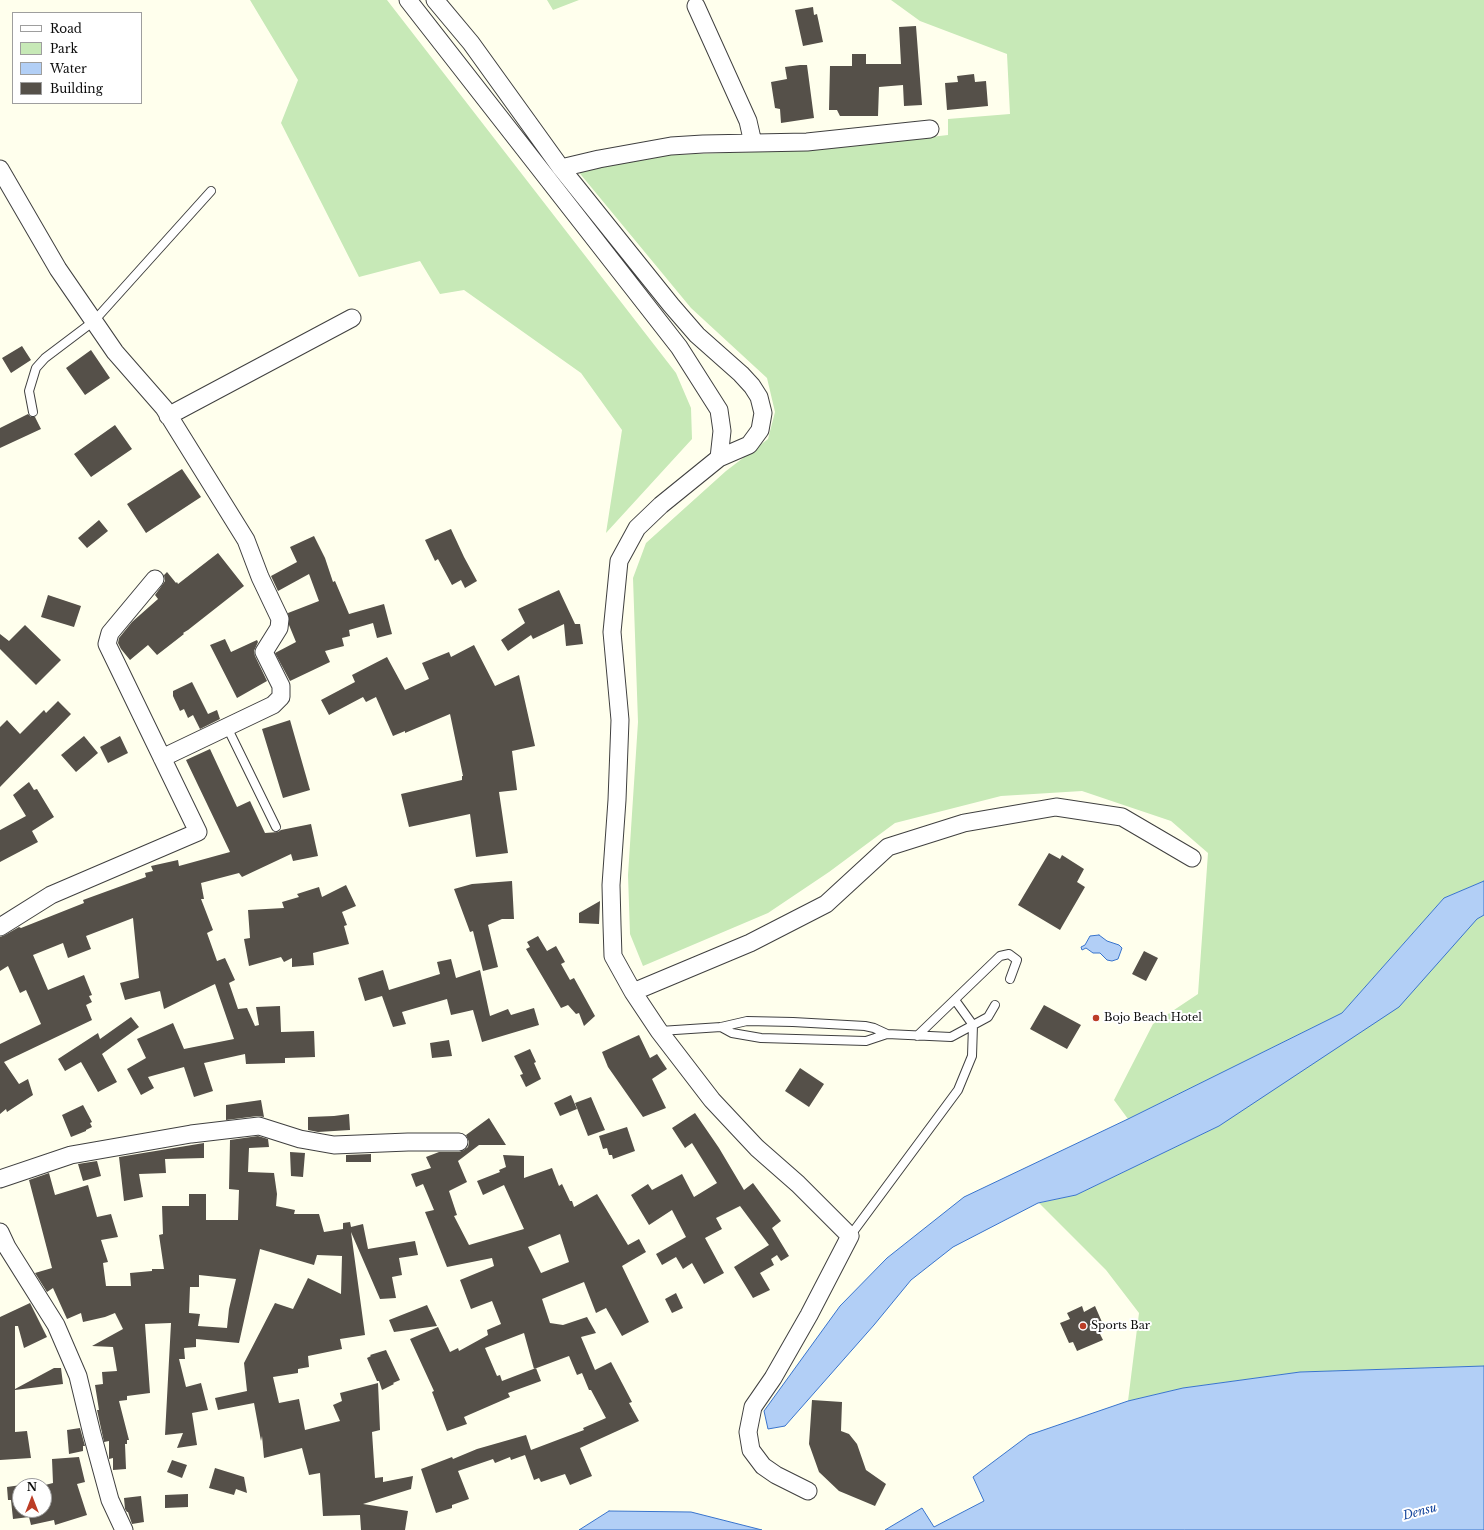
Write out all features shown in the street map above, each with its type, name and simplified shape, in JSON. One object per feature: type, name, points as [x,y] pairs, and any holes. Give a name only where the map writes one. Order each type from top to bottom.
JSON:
[{"type":"street","points":[[408,0],[679,347],[719,410],[722,431],[719,458]]},
{"type":"street","points":[[434,0],[471,43],[561,168],[645,273],[696,335],[741,374],[752,386],[759,397],[763,413],[760,430],[749,445],[719,458],[661,505],[637,528],[619,561],[612,632],[620,720],[617,800],[611,885],[613,956],[633,992],[659,1031],[712,1100],[752,1142],[798,1184],[850,1236],[809,1315],[773,1378],[753,1407],[748,1432],[751,1450],[763,1466],[776,1475],[808,1491]]},
{"type":"street","points":[[696,6],[748,121],[753,143]]},
{"type":"street","points":[[451,54],[471,43]]},
{"type":"street","points":[[561,168],[671,146],[807,142],[930,129]]},
{"type":"street","points":[[0,169],[58,269],[115,352],[164,408],[246,540],[260,577],[280,619],[279,628],[264,652],[281,686],[281,697],[273,705],[162,758]]},
{"type":"street","points":[[168,416],[352,318]]},
{"type":"street","points":[[679,347],[696,335]]},
{"type":"street","points":[[0,927],[51,895],[198,832],[107,644],[110,633],[155,579]]},
{"type":"street","points":[[633,992],[750,943],[826,904],[888,847],[964,823],[1056,807],[1122,817],[1192,858]]},
{"type":"street","points":[[0,1179],[71,1155],[191,1134],[259,1126],[300,1139],[334,1145],[408,1142],[459,1142]]},
{"type":"street","points":[[0,1232],[7,1247],[56,1324],[78,1376],[110,1500],[124,1530]]},
{"type":"lane","points":[[33,412],[29,391],[36,368],[45,358],[94,321],[211,191]]},
{"type":"lane","points":[[226,727],[276,827]]},
{"type":"lane","points":[[917,1036],[1000,956],[1009,954],[1017,960],[1010,979]]},
{"type":"lane","points":[[850,1236],[958,1090],[972,1056],[973,1025],[955,1000]]},
{"type":"lane","points":[[659,1031],[721,1028],[734,1023],[747,1021],[793,1022],[865,1026],[887,1034],[951,1038],[988,1017],[995,1005]]},
{"type":"lane","points":[[721,1028],[732,1033],[761,1038],[866,1041],[887,1034]]},
{"type":"green space","points":[[250,0],[387,0],[676,373],[691,408],[692,439],[606,533],[622,430],[581,373],[464,290],[440,294],[420,261],[359,277],[281,123],[298,80]]},
{"type":"green space","points":[[547,0],[579,0],[553,10]]},
{"type":"green space","points":[[891,0],[1484,0],[1484,881],[1444,898],[1342,1013],[1128,1119],[1114,1100],[1153,1024],[1198,994],[1208,853],[1171,821],[1082,791],[1001,796],[895,823],[829,872],[768,913],[643,966],[630,934],[628,875],[638,722],[633,578],[646,543],[726,471],[768,439],[775,412],[767,378],[691,308],[577,170],[664,155],[817,150],[948,135],[948,119],[1010,114],[1007,54],[920,21]]},
{"type":"green space","points":[[1484,915],[1484,1366],[1300,1372],[1183,1388],[1128,1401],[1139,1313],[1106,1270],[1039,1203],[1076,1195],[1219,1126],[1477,919]]},
{"type":"water","points":[[1484,881],[1484,915],[1477,919],[1399,1007],[1219,1126],[1076,1195],[1038,1203],[953,1247],[911,1280],[874,1325],[785,1426],[768,1429],[764,1411],[840,1306],[887,1258],[964,1197],[1128,1119],[1342,1013],[1444,898]]},
{"type":"water","points":[[1099,935],[1107,941],[1119,945],[1122,948],[1118,959],[1112,961],[1107,960],[1100,953],[1093,953],[1086,948],[1082,950],[1081,947],[1085,945],[1090,936]]},
{"type":"water","name":"Densu","points":[[1484,1366],[1484,1530],[885,1530],[922,1508],[934,1527],[984,1501],[973,1477],[1029,1435],[1128,1401],[1183,1388],[1300,1372]]},
{"type":"water","points":[[609,1511],[691,1512],[762,1530],[579,1530]]},
{"type":"building","points":[[813,7],[814,15],[817,14],[823,42],[803,46],[795,10]]},
{"type":"building","points":[[916,26],[922,105],[904,106],[903,85],[879,87],[878,116],[840,116],[837,110],[829,110],[830,66],[852,66],[852,54],[866,54],[866,64],[901,64],[899,27]]},
{"type":"building","points":[[807,65],[814,118],[781,123],[780,109],[775,108],[771,82],[787,79],[785,67]]},
{"type":"building","points":[[974,74],[975,82],[986,81],[988,106],[947,110],[945,83],[958,82],[957,76]]},
{"type":"building","points":[[22,346],[31,360],[11,373],[2,358]]},
{"type":"building","points":[[91,350],[110,378],[85,395],[66,368]]},
{"type":"building","points":[[28,414],[31,417],[35,417],[41,429],[0,448],[0,428]]},
{"type":"building","points":[[115,425],[132,449],[91,477],[74,454]]},
{"type":"building","points":[[182,469],[201,497],[146,533],[127,504]]},
{"type":"building","points":[[99,520],[108,531],[87,548],[78,538]]},
{"type":"building","points":[[451,529],[477,581],[465,588],[461,580],[452,585],[438,559],[435,561],[425,540]]},
{"type":"building","points":[[314,536],[325,558],[333,582],[335,581],[349,614],[384,604],[392,634],[377,638],[373,623],[349,630],[350,636],[342,638],[344,646],[325,651],[330,662],[290,681],[275,653],[296,642],[289,625],[288,613],[319,601],[309,574],[278,591],[271,576],[297,562],[290,547]]},
{"type":"building","points":[[218,553],[244,586],[157,655],[148,645],[130,660],[118,643],[119,638],[132,622],[158,599],[155,595],[165,581],[164,575],[167,572],[178,584]]},
{"type":"building","points":[[559,590],[575,624],[580,624],[583,644],[566,646],[564,624],[533,639],[531,635],[508,651],[501,640],[525,623],[518,609]]},
{"type":"building","points":[[48,595],[81,606],[74,627],[41,617]]},
{"type":"building","points":[[25,625],[61,660],[36,685],[0,649],[0,634],[9,641]]},
{"type":"building","points":[[225,639],[231,652],[257,640],[258,642],[254,651],[255,656],[267,681],[237,698],[210,645]]},
{"type":"building","points":[[474,645],[495,686],[519,675],[535,746],[512,751],[517,790],[499,792],[508,853],[476,857],[470,814],[409,827],[401,794],[462,780],[463,776],[450,714],[405,733],[405,731],[393,736],[376,697],[366,702],[363,697],[329,715],[321,700],[355,682],[352,675],[387,657],[405,690],[429,679],[422,663],[449,652],[451,657]]},
{"type":"building","points":[[192,682],[208,714],[217,710],[220,719],[200,729],[193,715],[188,718],[184,709],[180,711],[173,696],[173,691]]},
{"type":"building","points":[[58,701],[71,714],[0,787],[0,727],[7,720],[20,734],[44,710],[46,713]]},
{"type":"building","points":[[290,720],[310,790],[283,798],[262,729]]},
{"type":"building","points":[[84,736],[98,753],[76,772],[61,755]]},
{"type":"building","points":[[120,736],[128,753],[108,763],[100,747]]},
{"type":"building","points":[[210,749],[237,807],[250,801],[265,833],[278,832],[281,830],[311,824],[318,856],[293,861],[291,854],[242,877],[239,873],[201,883],[204,899],[201,899],[213,930],[207,933],[217,961],[225,958],[235,980],[229,983],[238,1009],[247,1008],[255,1026],[259,1025],[256,1007],[280,1006],[281,1032],[314,1031],[315,1057],[285,1058],[285,1063],[246,1064],[245,1054],[204,1063],[213,1091],[194,1097],[184,1067],[148,1077],[154,1088],[141,1095],[127,1069],[146,1058],[137,1039],[173,1023],[184,1049],[234,1039],[215,984],[164,1009],[160,991],[125,1000],[120,983],[139,978],[133,918],[86,936],[91,949],[68,958],[63,943],[33,955],[48,990],[84,975],[92,995],[89,996],[92,1002],[86,1005],[92,1020],[4,1062],[19,1084],[28,1079],[33,1095],[7,1112],[6,1109],[0,1114],[0,1044],[41,1024],[26,990],[20,993],[8,966],[0,971],[0,937],[19,927],[21,928],[84,903],[83,900],[146,877],[145,873],[153,871],[151,866],[178,860],[179,866],[230,852],[186,760]]},
{"type":"building","points":[[29,782],[34,790],[37,789],[54,817],[32,831],[38,842],[0,862],[0,830],[26,816],[13,795]]},
{"type":"building","points":[[1049,853],[1060,859],[1062,855],[1084,869],[1077,882],[1085,887],[1060,930],[1018,905]]},
{"type":"building","points":[[512,881],[514,919],[502,919],[488,925],[498,967],[483,971],[473,931],[470,932],[454,889],[472,884]]},
{"type":"building","points":[[346,885],[356,906],[342,912],[347,925],[344,926],[349,944],[313,953],[314,965],[292,967],[292,958],[284,962],[281,957],[249,966],[244,939],[250,938],[248,910],[284,908],[282,902],[299,897],[297,894],[319,887],[322,897]]},
{"type":"building","points":[[600,901],[599,924],[579,923],[579,913]]},
{"type":"building","points":[[538,936],[547,951],[556,946],[565,962],[561,964],[570,980],[574,978],[595,1016],[584,1026],[579,1013],[576,1014],[568,1005],[561,1008],[526,949],[530,947],[527,942]]},
{"type":"building","points":[[1144,951],[1158,958],[1146,981],[1132,974]]},
{"type":"building","points":[[451,959],[456,978],[480,970],[490,1016],[508,1009],[511,1015],[534,1008],[539,1025],[482,1042],[473,1010],[451,1015],[447,999],[402,1012],[406,1024],[393,1027],[382,996],[365,1001],[358,978],[383,970],[389,990],[440,974],[437,962]]},
{"type":"building","points":[[1044,1005],[1081,1025],[1067,1049],[1030,1029]]},
{"type":"building","points":[[131,1017],[139,1027],[102,1054],[117,1082],[98,1092],[81,1062],[65,1071],[58,1059],[98,1033],[100,1039]]},
{"type":"building","points":[[639,1035],[650,1058],[657,1054],[667,1069],[652,1079],[666,1108],[643,1117],[608,1067],[602,1052]]},
{"type":"building","points":[[449,1040],[452,1056],[432,1058],[430,1043]]},
{"type":"building","points":[[530,1049],[541,1079],[526,1087],[520,1075],[523,1074],[514,1056]]},
{"type":"building","points":[[800,1068],[824,1084],[809,1107],[785,1091]]},
{"type":"building","points":[[571,1095],[577,1109],[560,1116],[554,1103]]},
{"type":"building","points":[[591,1097],[605,1130],[588,1136],[575,1103]]},
{"type":"building","points":[[261,1100],[264,1117],[258,1116],[226,1120],[226,1105]]},
{"type":"building","points":[[83,1105],[92,1122],[90,1123],[92,1127],[71,1137],[62,1115]]},
{"type":"building","points":[[695,1113],[719,1148],[744,1190],[753,1183],[781,1221],[772,1228],[789,1256],[781,1261],[777,1255],[771,1259],[774,1265],[760,1273],[770,1290],[753,1298],[734,1267],[769,1245],[740,1206],[716,1218],[722,1229],[705,1238],[724,1273],[704,1284],[692,1263],[683,1269],[676,1257],[662,1265],[656,1254],[686,1237],[672,1210],[649,1225],[631,1195],[648,1184],[652,1190],[682,1174],[694,1197],[717,1183],[692,1143],[685,1148],[672,1128]]},
{"type":"building","points":[[349,1114],[350,1130],[318,1132],[308,1130],[308,1117]]},
{"type":"building","points":[[489,1118],[506,1145],[479,1145],[458,1161],[467,1182],[449,1191],[457,1215],[454,1216],[469,1245],[524,1229],[504,1185],[483,1195],[477,1181],[500,1172],[499,1170],[506,1167],[503,1155],[524,1156],[524,1178],[552,1168],[559,1186],[562,1184],[574,1207],[597,1194],[628,1245],[639,1239],[646,1252],[622,1266],[649,1322],[622,1336],[606,1308],[596,1313],[584,1282],[542,1299],[550,1323],[563,1325],[587,1317],[596,1333],[581,1337],[595,1370],[611,1362],[632,1402],[629,1403],[639,1421],[580,1448],[592,1476],[570,1485],[565,1474],[541,1482],[539,1478],[534,1480],[525,1455],[511,1460],[510,1457],[495,1463],[493,1459],[458,1471],[469,1499],[452,1505],[452,1508],[436,1513],[421,1469],[452,1457],[453,1459],[477,1449],[526,1435],[531,1450],[584,1430],[583,1428],[606,1418],[591,1390],[589,1390],[582,1373],[577,1375],[569,1356],[536,1368],[541,1381],[508,1393],[510,1397],[464,1417],[467,1424],[447,1431],[432,1392],[434,1391],[410,1339],[438,1327],[450,1352],[458,1348],[459,1351],[488,1335],[487,1330],[501,1324],[492,1301],[471,1309],[460,1280],[494,1266],[492,1258],[447,1267],[425,1212],[434,1210],[423,1184],[416,1187],[411,1174],[431,1168],[426,1157],[439,1152],[459,1152],[464,1150],[468,1147],[469,1142],[466,1135]],"holes":[[[560,1234],[569,1262],[541,1273],[528,1247]],[[524,1333],[534,1369],[502,1381],[500,1375],[497,1376],[485,1348]]]},
{"type":"building","points":[[627,1127],[635,1151],[613,1159],[612,1155],[609,1155],[607,1148],[603,1149],[599,1136]]},
{"type":"building","points":[[258,1136],[268,1139],[269,1147],[249,1148],[248,1172],[274,1173],[277,1194],[276,1206],[295,1210],[294,1214],[319,1214],[324,1232],[343,1229],[343,1223],[350,1222],[351,1227],[363,1224],[368,1249],[415,1241],[418,1255],[399,1258],[402,1275],[392,1277],[396,1298],[380,1299],[351,1232],[365,1335],[340,1339],[342,1349],[308,1356],[309,1367],[298,1369],[298,1373],[273,1377],[279,1403],[299,1399],[305,1430],[340,1421],[333,1405],[342,1401],[340,1393],[378,1383],[380,1430],[372,1432],[375,1478],[383,1477],[383,1482],[413,1476],[411,1489],[363,1504],[408,1511],[405,1530],[361,1530],[360,1515],[323,1516],[320,1473],[309,1475],[302,1448],[264,1458],[262,1436],[261,1441],[254,1403],[218,1410],[215,1398],[247,1391],[244,1363],[275,1303],[293,1309],[308,1278],[341,1294],[342,1256],[317,1255],[314,1265],[260,1249],[239,1343],[196,1339],[196,1347],[184,1348],[185,1359],[179,1359],[186,1387],[201,1383],[208,1410],[192,1413],[197,1445],[177,1448],[183,1433],[165,1435],[171,1323],[145,1324],[150,1393],[127,1396],[127,1400],[119,1401],[129,1440],[127,1440],[127,1444],[125,1444],[126,1469],[113,1470],[113,1458],[109,1459],[109,1441],[104,1442],[97,1410],[99,1410],[95,1385],[103,1384],[102,1372],[117,1371],[113,1347],[92,1346],[123,1329],[115,1313],[83,1322],[81,1313],[67,1319],[53,1288],[47,1292],[35,1273],[52,1268],[29,1180],[49,1173],[55,1195],[88,1185],[97,1217],[111,1214],[118,1237],[101,1240],[108,1262],[103,1263],[106,1286],[131,1286],[130,1273],[152,1271],[152,1269],[164,1269],[159,1235],[163,1234],[162,1206],[189,1206],[189,1194],[206,1194],[206,1220],[238,1220],[239,1190],[229,1189],[230,1140]],"holes":[[[199,1275],[236,1279],[229,1309],[227,1328],[198,1326],[200,1314],[189,1313],[190,1287],[199,1287]]]},
{"type":"building","points":[[204,1143],[204,1158],[165,1159],[166,1173],[139,1174],[143,1197],[124,1201],[119,1157]]},
{"type":"building","points":[[290,1152],[305,1153],[303,1177],[291,1176]]},
{"type":"building","points":[[371,1154],[371,1162],[346,1162],[346,1155]]},
{"type":"building","points":[[97,1161],[101,1176],[83,1181],[78,1164]]},
{"type":"building","points":[[676,1293],[683,1308],[672,1313],[665,1299]]},
{"type":"building","points":[[30,1303],[47,1337],[24,1348],[18,1326],[15,1326],[15,1389],[54,1368],[61,1368],[63,1384],[15,1390],[15,1432],[27,1431],[31,1458],[0,1460],[0,1317]]},
{"type":"building","points":[[427,1305],[437,1326],[394,1332],[389,1320]]},
{"type":"building","name":"Sports Bar","points":[[1082,1306],[1084,1312],[1095,1306],[1105,1329],[1099,1332],[1103,1340],[1077,1351],[1073,1342],[1069,1343],[1060,1323],[1070,1319],[1067,1313]]},
{"type":"building","points":[[386,1350],[400,1380],[382,1390],[367,1358],[371,1356],[370,1355]]},
{"type":"building","points":[[812,1400],[842,1402],[841,1431],[849,1434],[857,1444],[866,1470],[886,1484],[875,1506],[839,1491],[819,1472],[809,1444]]},
{"type":"building","points":[[80,1428],[85,1446],[83,1446],[83,1451],[69,1454],[67,1430]]},
{"type":"building","points":[[79,1457],[85,1482],[77,1484],[87,1515],[55,1525],[54,1520],[31,1525],[29,1518],[52,1518],[52,1459]]},
{"type":"building","points":[[172,1460],[187,1465],[182,1478],[167,1472]]},
{"type":"building","points":[[215,1468],[244,1477],[247,1493],[236,1489],[234,1495],[209,1488]]},
{"type":"building","points":[[12,1486],[12,1510],[11,1500],[8,1500],[7,1487]]},
{"type":"building","points":[[188,1494],[188,1507],[165,1508],[165,1495]]},
{"type":"building","points":[[141,1496],[144,1522],[132,1524],[128,1512],[125,1509],[124,1498]]},
{"type":"place","name":"Bojo Beach Hotel","points":[[1096,1018]]},
{"type":"place","name":"Sports Bar","points":[[1083,1326]]}]
